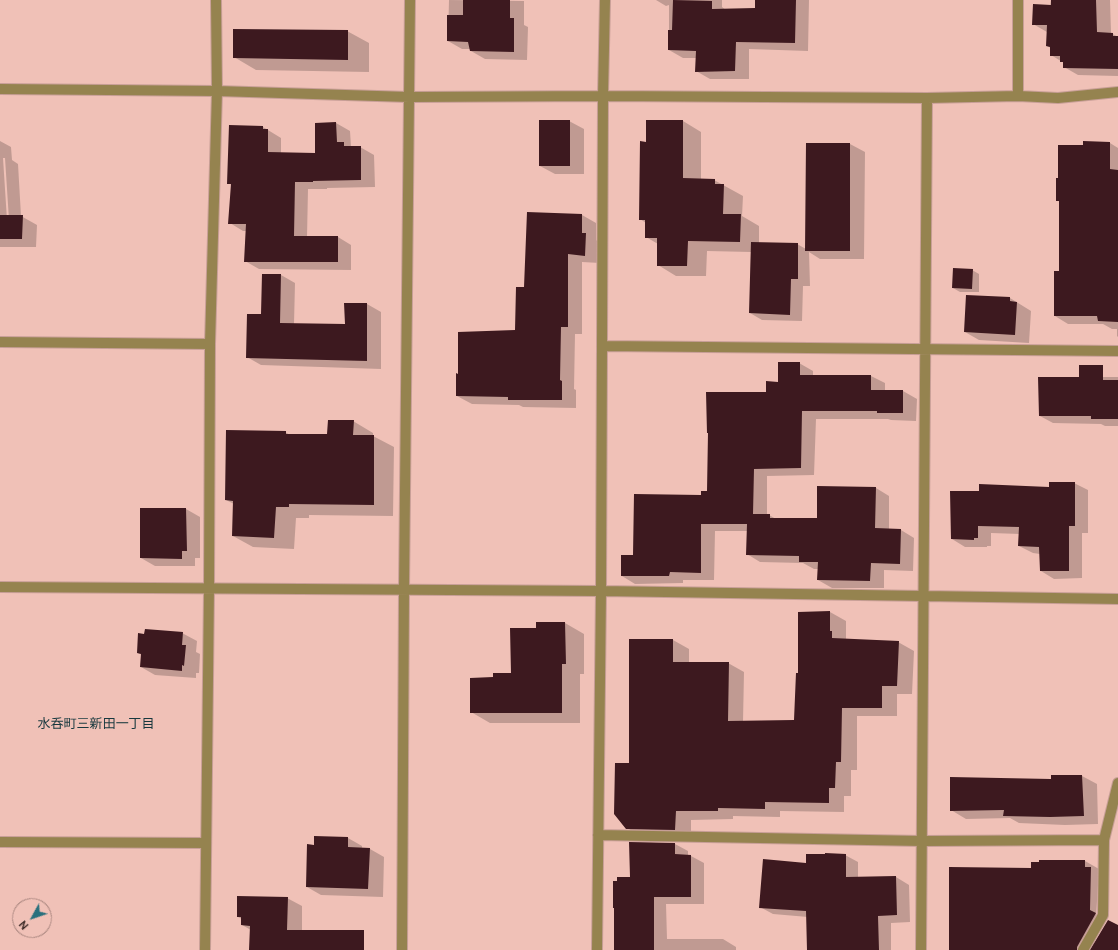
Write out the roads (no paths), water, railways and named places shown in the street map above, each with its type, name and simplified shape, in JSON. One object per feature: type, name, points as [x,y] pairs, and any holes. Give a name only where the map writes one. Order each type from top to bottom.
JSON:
[{"type":"street","points":[[205,950],[210,344],[217,91],[216,0]]},
{"type":"street","points":[[402,950],[410,0]]},
{"type":"street","points":[[597,950],[604,0]]},
{"type":"street","points":[[1018,0],[1018,96]]},
{"type":"street","points":[[0,89],[217,91],[409,97],[603,96],[927,98],[1018,96],[1058,98],[1118,92]]},
{"type":"street","points":[[921,950],[927,98]]},
{"type":"street","points":[[0,342],[210,344]]},
{"type":"street","points":[[602,346],[1118,351]]},
{"type":"street","points":[[0,587],[600,591],[1118,599]]},
{"type":"street","points":[[1083,950],[1103,915],[1104,840],[1118,783]]},
{"type":"street","points":[[598,835],[922,841],[1104,840]]},
{"type":"street","points":[[0,842],[206,843]]},
{"type":"district","name":"水呑町三新田一丁目","points":[[96,724]]}]
